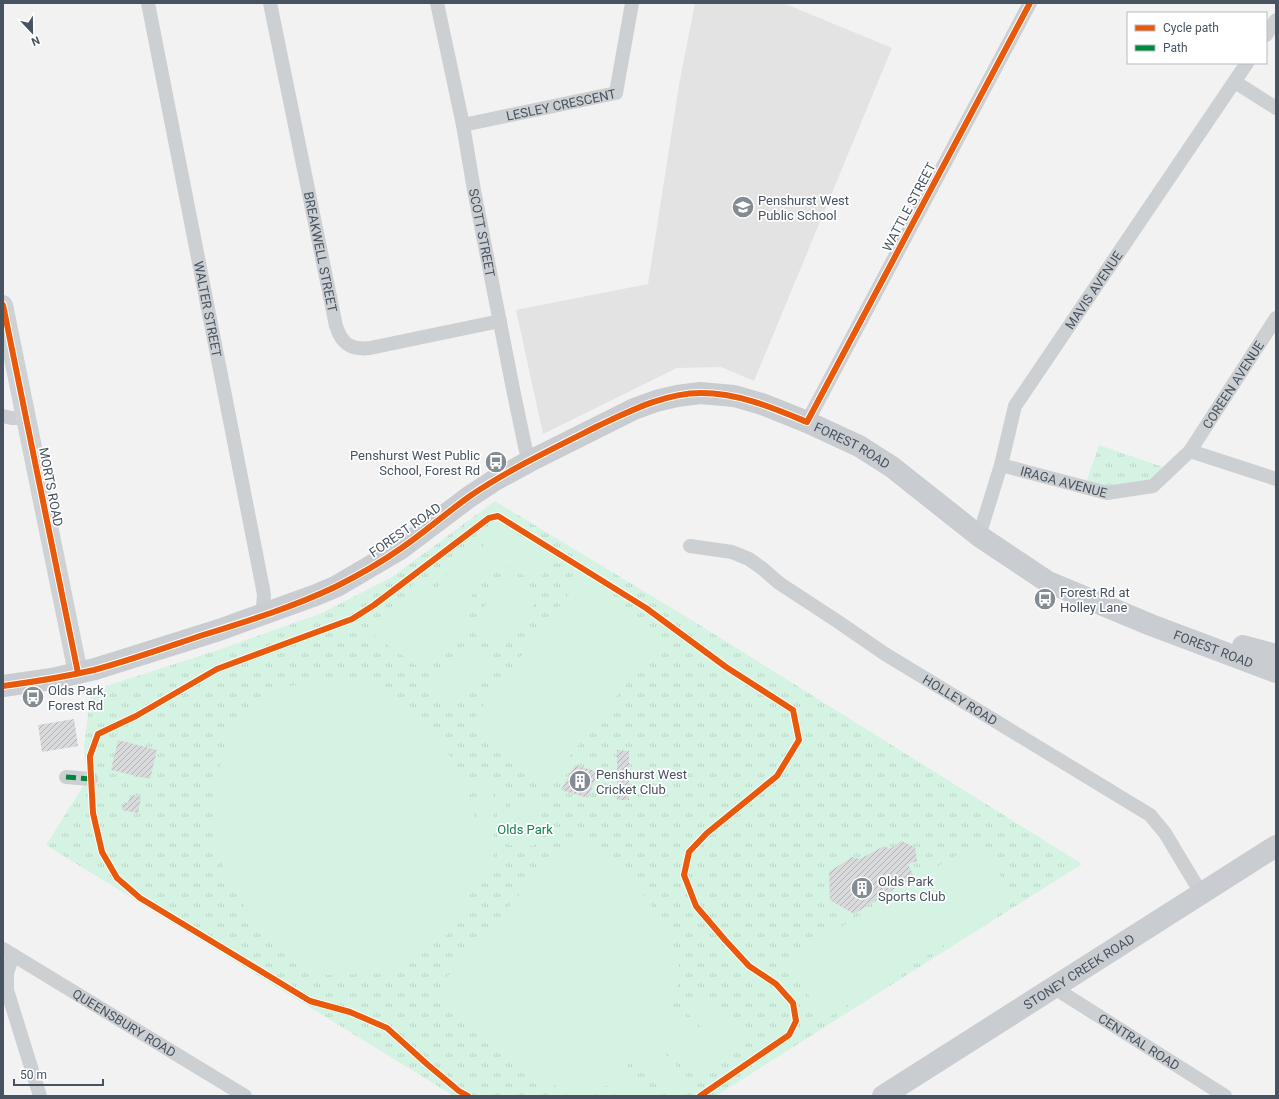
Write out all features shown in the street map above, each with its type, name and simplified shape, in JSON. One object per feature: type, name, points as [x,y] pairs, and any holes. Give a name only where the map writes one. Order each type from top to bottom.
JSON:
[{"type":"main road","name":"FOREST ROAD","points":[[3,686],[78,674],[160,649],[262,615],[337,586],[400,549],[482,489],[530,461],[634,409],[656,401],[700,393],[734,396],[762,404],[807,422],[859,446],[907,478],[979,536],[1048,582],[1151,625],[1276,672]]},
{"type":"main road","name":"FOREST ROAD","points":[[1151,625],[1276,655]]},
{"type":"main road","name":"STONEY CREEK ROAD","points":[[883,1096],[1276,846]]},
{"type":"street","name":"WALTER STREET","points":[[148,3],[263,589],[264,596],[262,615]]},
{"type":"street","name":"BREAKWELL STREET","points":[[270,3],[336,326],[341,338],[350,346],[355,348],[366,348],[500,321]]},
{"type":"street","name":"SCOTT STREET","points":[[437,3],[463,125],[474,190],[514,394],[526,451],[530,461]]},
{"type":"street","name":"LESLEY CRESCENT","points":[[463,125],[616,93],[632,3]]},
{"type":"street","name":"WATTLE STREET","points":[[807,422],[1030,3]]},
{"type":"street","points":[[1267,34],[1276,20]]},
{"type":"street","name":"MAVIS AVENUE","points":[[979,536],[1001,465],[1014,406],[1247,64]]},
{"type":"street","points":[[1235,82],[1276,108]]},
{"type":"street","name":"MORTS ROAD","points":[[3,305],[78,674]]},
{"type":"street","name":"COREEN AVENUE","points":[[1190,451],[1276,318]]},
{"type":"street","points":[[3,416],[11,418],[26,418]]},
{"type":"street","points":[[1190,451],[1276,479]]},
{"type":"street","name":"IRAGA AVENUE","points":[[1001,465],[1107,493],[1153,486],[1190,451]]},
{"type":"street","name":"HOLLEY ROAD","points":[[690,546],[732,552],[749,559],[763,568],[779,583],[885,654],[1150,815],[1166,833],[1201,893]]},
{"type":"street","points":[[66,777],[91,779]]},
{"type":"street","points":[[8,952],[6,990],[40,1096]]},
{"type":"street","name":"QUEENSBURY ROAD","points":[[8,952],[245,1096]]},
{"type":"street","name":"CENTRAL ROAD","points":[[1053,987],[1225,1096]]},
{"type":"shaded area","name":"Penshurst West Public School","points":[[695,3],[783,3],[892,48],[754,381],[721,367],[677,368],[543,434],[516,310],[648,284],[679,85]]},
{"type":"green space","points":[[1099,445],[1163,467],[1148,481],[1109,488],[1086,483]]},
{"type":"green space","name":"Olds Park","points":[[495,501],[698,624],[1082,864],[716,1096],[454,1096],[46,845],[87,780],[84,747],[91,691],[218,650],[322,613],[392,577]]},
{"type":"green space","points":[[496,523],[554,554],[538,583],[480,552]]},
{"type":"green space","points":[[468,545],[495,564],[458,614],[438,601],[467,623],[448,649],[443,645],[424,671],[372,634],[391,607],[395,610],[414,583],[431,596]]},
{"type":"green space","points":[[583,575],[662,638],[547,786],[467,727]]},
{"type":"green space","points":[[505,577],[537,600],[501,652],[468,629]]},
{"type":"green space","points":[[471,638],[496,660],[452,709],[427,687]]},
{"type":"green space","points":[[341,676],[391,690],[435,732],[468,786],[479,843],[476,881],[455,929],[392,973],[327,975],[284,953],[250,916],[226,876],[213,834],[213,789],[232,728],[277,689]]},
{"type":"green space","points":[[480,783],[490,783],[490,797],[488,797],[489,877],[482,877],[482,797],[480,797]]},
{"type":"green space","points":[[505,792],[504,859],[497,859],[497,806],[495,806],[495,793]]},
{"type":"green space","points":[[510,801],[536,801],[535,846],[509,845]]},
{"type":"green space","points":[[580,836],[609,861],[646,898],[668,933],[679,963],[677,995],[668,1018],[652,1040],[691,1081],[675,1096],[667,1096],[632,1060],[627,1066],[657,1096],[618,1096],[606,1085],[593,1096],[569,1096],[457,1014],[447,1001],[445,994],[446,978],[566,842],[570,838]]},
{"type":"green space","points":[[979,841],[1016,900],[824,1020],[787,961]]},
{"type":"green space","points":[[705,991],[745,1033],[725,1052],[684,1010]]},
{"type":"green space","points":[[678,1015],[719,1057],[699,1077],[658,1035]]},
{"type":"building","points":[[74,719],[78,746],[42,752],[38,725]]},
{"type":"building","points":[[118,740],[157,750],[150,779],[111,770]]},
{"type":"building","points":[[617,750],[629,751],[629,800],[617,800]]},
{"type":"building","name":"Penshurst West Cricket Club","points":[[575,765],[598,772],[588,798],[561,790]]},
{"type":"building","points":[[130,795],[141,797],[138,813],[122,810],[124,802],[128,803]]},
{"type":"building","name":"Olds Park Sports Club","points":[[901,841],[915,847],[917,861],[908,864],[914,877],[854,914],[830,900],[829,872],[852,857],[860,859],[884,846],[890,849]]},
{"type":"marked path","points":[[66,777],[91,779]]},
{"type":"cycle path","points":[[3,686],[60,677],[108,666],[253,619],[319,594],[352,578],[400,549],[470,496],[532,459],[598,426],[661,399],[701,393],[742,398],[807,422],[1030,3]]},
{"type":"cycle path","points":[[3,305],[78,673]]},
{"type":"cycle path","points":[[90,756],[98,734],[136,716],[217,669],[352,619],[374,605],[489,518],[498,516],[646,608],[726,667],[793,710],[799,740],[777,776],[707,833],[689,852],[684,875],[696,906],[749,966],[776,984],[793,1003],[796,1021],[789,1035],[700,1096]]},
{"type":"cycle path","points":[[90,758],[93,813],[102,852],[117,878],[140,898],[310,1001],[350,1012],[387,1028],[428,1065],[459,1091],[468,1096]]},
{"type":"place","name":"Penshurst West Public School","points":[[743,207]]},
{"type":"place","name":"Penshurst West Public School, Forest Rd","points":[[496,462]]},
{"type":"place","name":"Forest Rd at Holley Lane","points":[[1045,599]]},
{"type":"place","name":"Olds Park, Forest Rd","points":[[33,697]]},
{"type":"place","name":"Penshurst West Cricket Club","points":[[580,781]]},
{"type":"place","name":"Olds Park Sports Club","points":[[862,888]]}]
